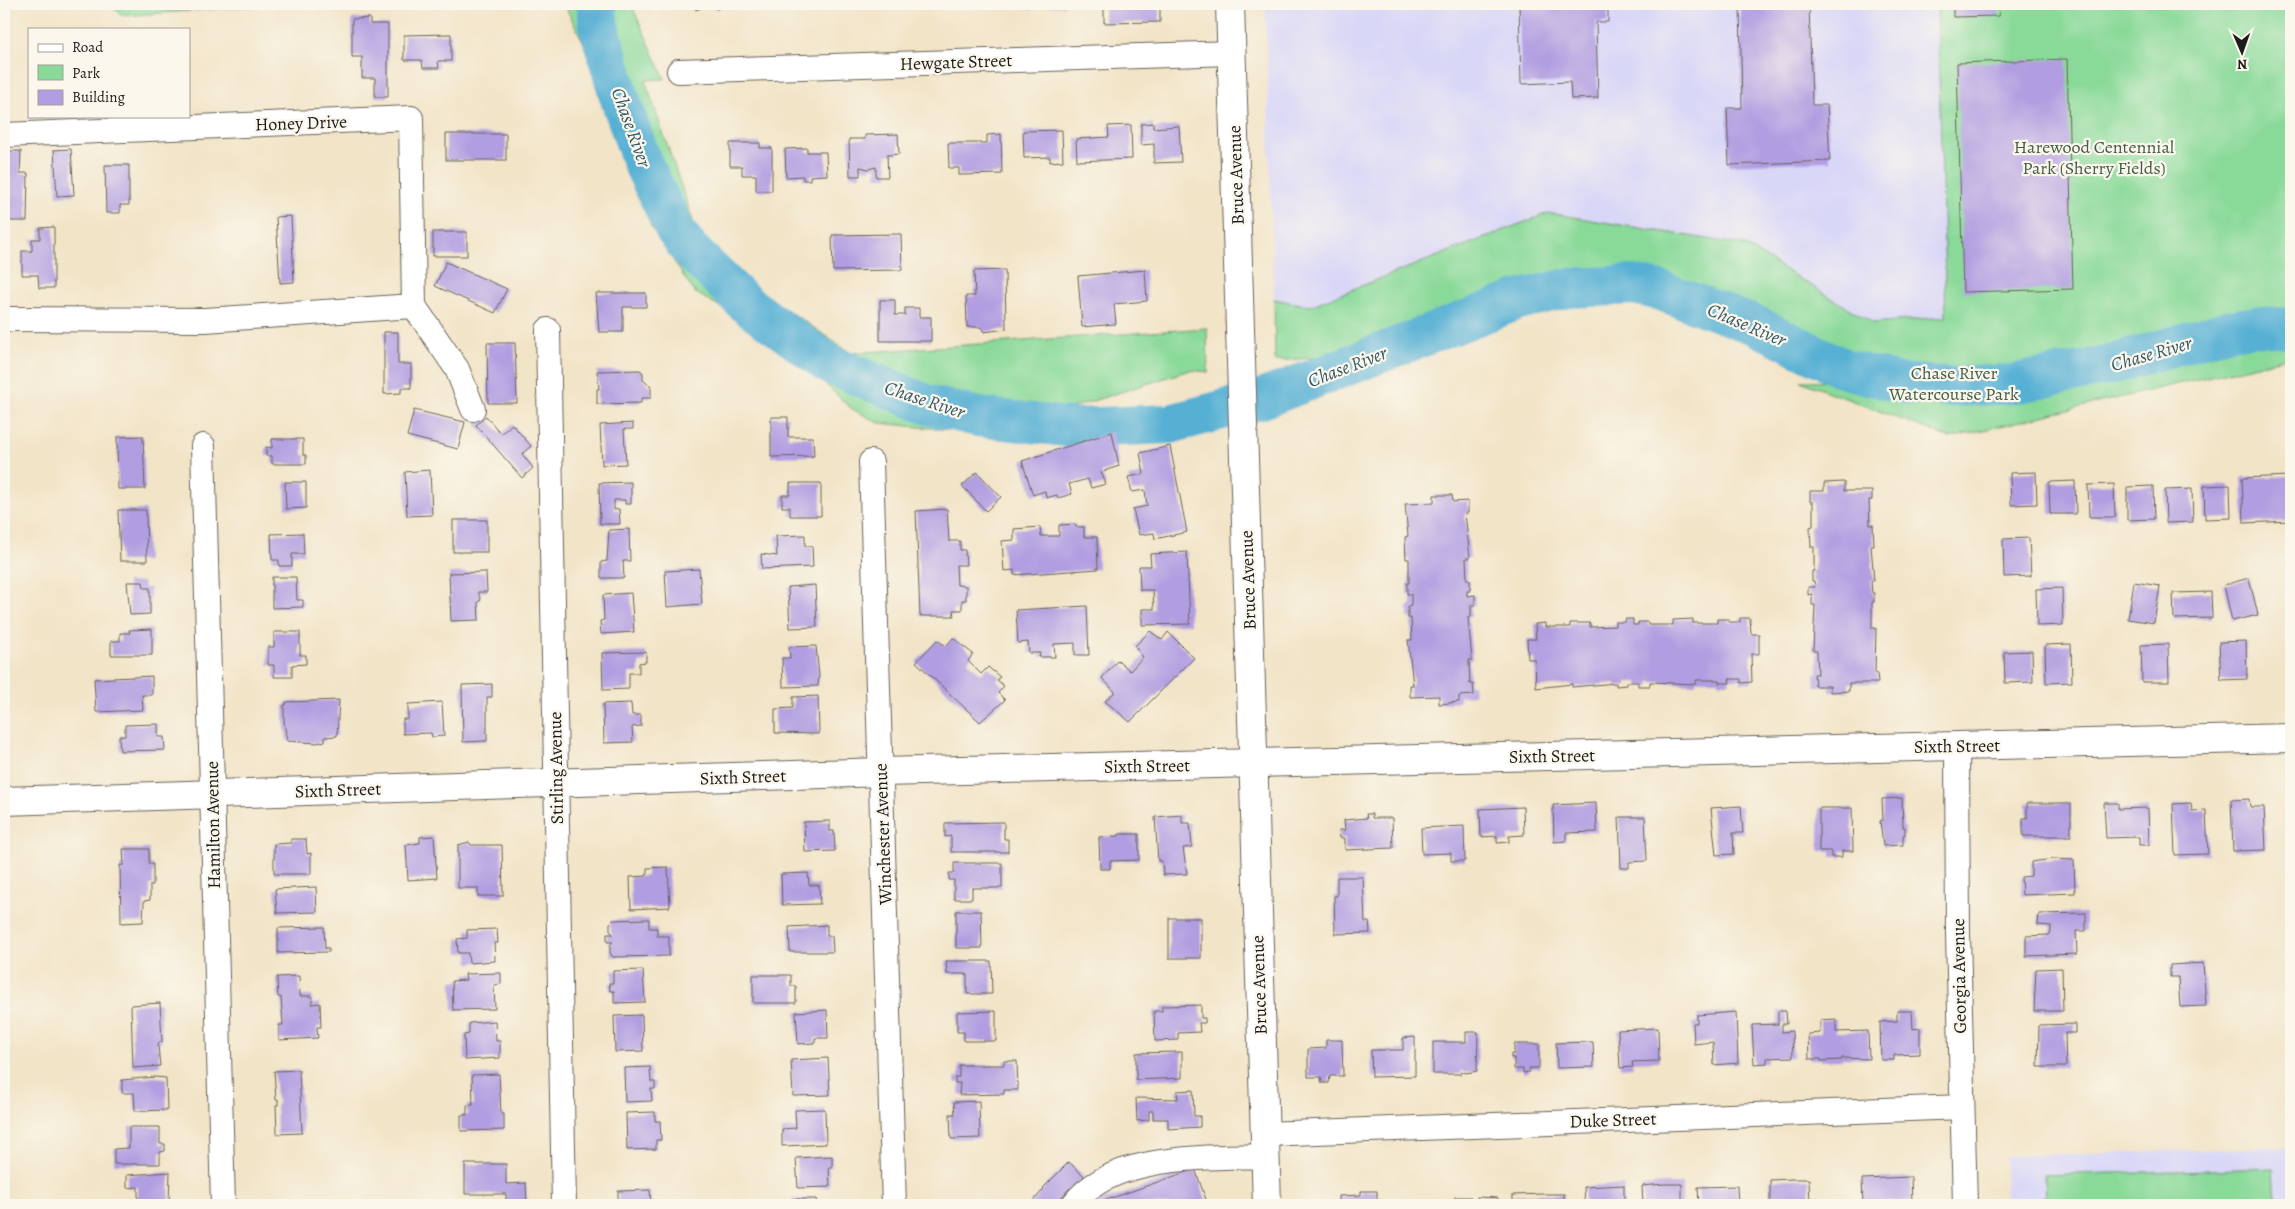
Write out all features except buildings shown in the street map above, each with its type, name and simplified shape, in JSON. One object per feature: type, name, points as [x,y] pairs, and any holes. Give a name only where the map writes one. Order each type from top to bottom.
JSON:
[{"type":"street","name":"Bruce Avenue","points":[[1230,4],[1267,1205]]},
{"type":"street","name":"Hewgate Street","points":[[680,71],[1232,53]]},
{"type":"street","name":"Honey Drive","points":[[4,135],[411,118],[414,306]]},
{"type":"street","points":[[4,319],[205,320],[414,306],[457,369],[473,409]]},
{"type":"street","name":"Stirling Avenue","points":[[548,330],[564,1205]]},
{"type":"street","name":"Hamilton Avenue","points":[[203,446],[223,1205]]},
{"type":"street","name":"Winchester Avenue","points":[[871,462],[894,1205]]},
{"type":"street","name":"Sixth Street","points":[[4,801],[882,772],[2291,738]]},
{"type":"street","name":"Georgia Avenue","points":[[1957,746],[1965,1205]]},
{"type":"street","name":"Duke Street","points":[[1265,1145],[1962,1107]]},
{"type":"street","points":[[1073,1205],[1100,1182],[1131,1168],[1169,1159],[1265,1145]]},
{"type":"shaded area","points":[[1265,4],[1937,4],[1947,317],[1873,323],[1744,245],[1548,213],[1310,306],[1274,299]]},
{"type":"shaded area","points":[[2291,1147],[2291,1205],[2006,1205],[2005,1156]]},
{"type":"green space","points":[[107,4],[275,4],[124,16]]},
{"type":"green space","points":[[564,4],[631,4],[665,79],[645,80],[704,253],[851,353],[1207,328],[1208,372],[1190,370],[990,434],[879,423],[852,409],[776,338],[694,292],[651,227],[603,81]]},
{"type":"green space","points":[[1937,4],[2291,4],[2291,357],[1950,438],[1800,381],[1849,380],[1790,352],[1775,348],[1702,310],[1662,295],[1601,285],[1544,282],[1524,285],[1479,300],[1401,344],[1338,356],[1275,361],[1274,299],[1310,306],[1548,213],[1744,245],[1873,323],[1946,317]]},
{"type":"green space","points":[[2274,1168],[2276,1205],[2045,1205],[2044,1175]]},
{"type":"waterway","name":"Chase River","points":[[596,4],[599,27],[619,96],[642,162],[675,230],[690,250],[746,304],[829,364],[931,406],[978,417],[1076,428],[1170,424],[1259,400],[1518,300],[1568,288],[1634,285],[1661,291],[1757,326],[1845,369],[1899,383],[1953,387],[2013,384],[2106,366],[2225,331],[2255,326],[2291,328]]},
{"type":"park label","name":"Harewood Centennial Park (Sherry Fields)","points":[[2094,157]]},
{"type":"park label","name":"Chase River Watercourse Park","points":[[1954,383]]}]
